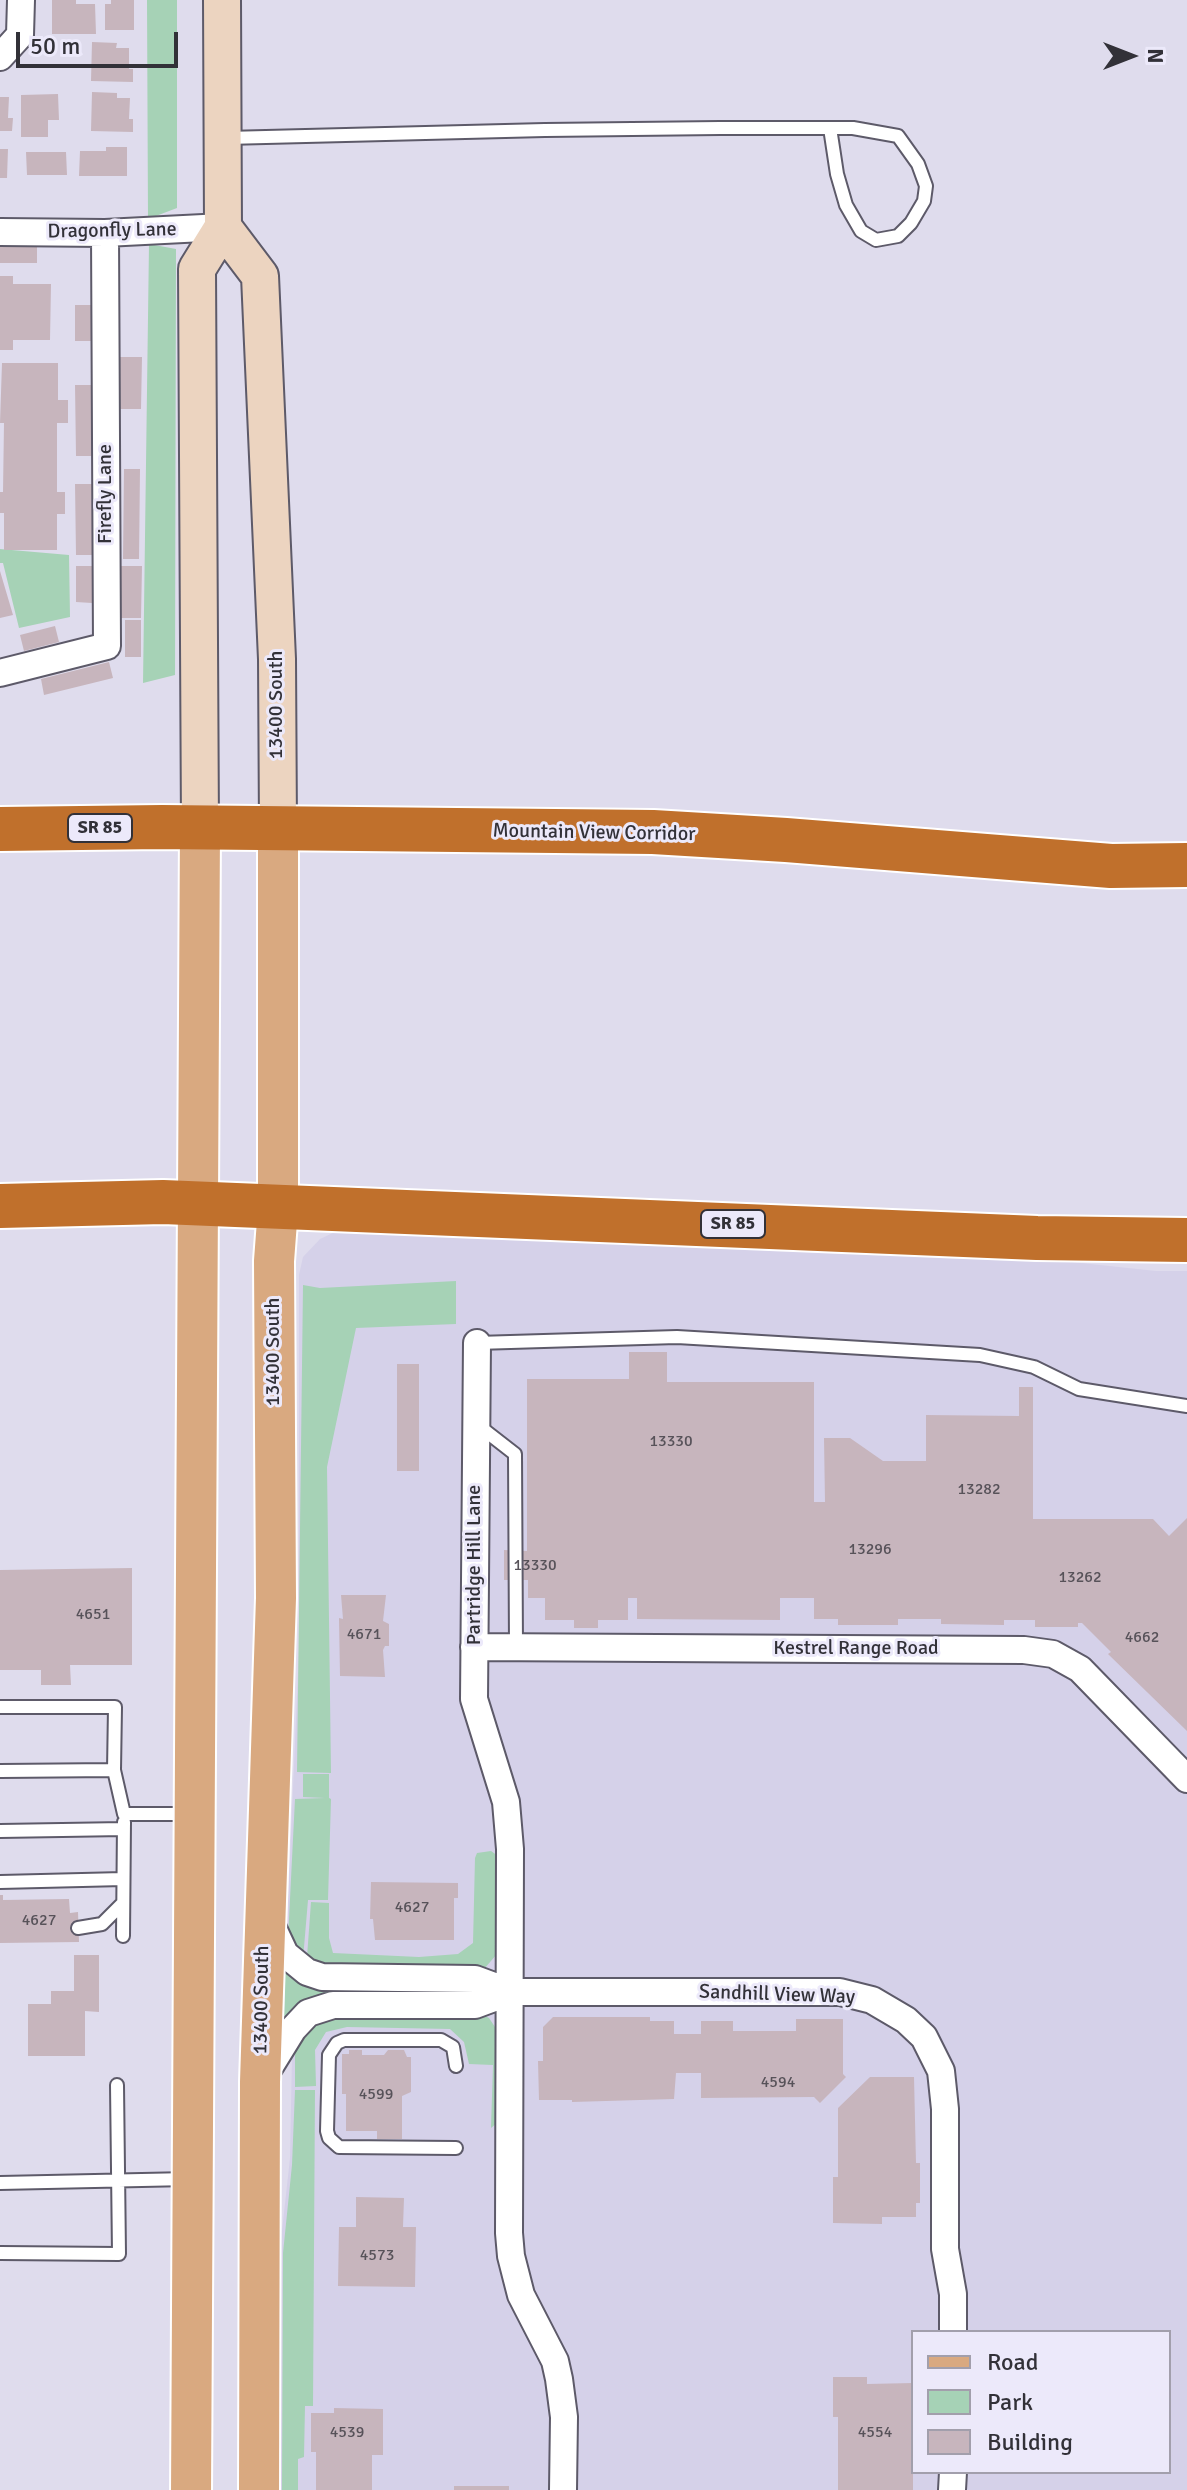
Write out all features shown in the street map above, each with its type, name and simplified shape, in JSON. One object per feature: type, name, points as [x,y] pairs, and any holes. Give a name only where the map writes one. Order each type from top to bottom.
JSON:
[{"type":"highway","name":"Mountain View Corridor","points":[[0,829],[653,832],[1111,866],[1187,865]]},
{"type":"highway","name":"SR 85","points":[[0,1206],[163,1202],[1037,1238],[1187,1240]]},
{"type":"main road","points":[[191,2490],[200,828],[197,269],[223,227],[222,0]]},
{"type":"main road","name":"13400 South","points":[[223,227],[260,276],[277,659],[276,1598],[260,2082],[259,2490]]},
{"type":"street","points":[[4,54],[20,35],[21,0]]},
{"type":"street","name":"Dragonfly Lane","points":[[0,232],[105,233],[223,227]]},
{"type":"street","name":"Firefly Lane","points":[[0,673],[107,646],[105,233]]},
{"type":"street","name":"Partridge Hill Lane","points":[[477,1343],[476,1710],[508,1815],[511,2256],[521,2295],[555,2361],[564,2417],[563,2490]]},
{"type":"street","name":"Kestrel Range Road","points":[[474,1647],[1024,1650],[1053,1654],[1080,1669],[1187,1779]]},
{"type":"street","name":"Sandhill View Way","points":[[264,1908],[285,1954],[307,1972],[339,1979],[475,1979],[510,1992]]},
{"type":"street","name":"Sandhill View Way","points":[[260,2082],[293,2029],[308,2013],[322,2007],[475,2005],[510,1992],[840,1992],[872,2000],[906,2020],[932,2050],[941,2071],[945,2096],[945,2249],[953,2294],[953,2330]]},
{"type":"lane","points":[[223,138],[545,130],[830,128],[853,128],[898,136],[918,164],[926,186],[924,201],[911,223],[898,236],[876,240],[861,231],[843,195],[830,128]]},
{"type":"lane","name":"Partridge Hill Lane","points":[[477,1343],[677,1337],[980,1355],[1034,1367],[1079,1389],[1187,1406]]},
{"type":"lane","points":[[476,1424],[515,1454],[516,1647]]},
{"type":"lane","points":[[0,1707],[115,1707],[114,1770],[124,1814],[123,1936]]},
{"type":"lane","points":[[0,1771],[114,1770]]},
{"type":"lane","points":[[124,1814],[194,1814]]},
{"type":"lane","points":[[0,1831],[124,1829]]},
{"type":"lane","points":[[0,1882],[123,1879]]},
{"type":"lane","points":[[78,1928],[102,1924],[123,1903]]},
{"type":"lane","points":[[456,2066],[453,2047],[441,2040],[344,2040],[332,2048],[329,2055],[327,2131],[333,2144],[339,2147],[456,2148]]},
{"type":"lane","points":[[0,2253],[119,2254],[117,2085]]},
{"type":"lane","points":[[0,2183],[192,2179]]},
{"type":"shaded area","points":[[337,1231],[1016,1256],[1156,1271],[1187,1271],[1187,2490],[279,2490],[280,2249],[290,2158],[292,2055],[283,2017],[299,1650],[299,1275],[303,1257],[320,1239]]},
{"type":"green space","points":[[147,0],[177,0],[177,208],[148,219]]},
{"type":"green space","points":[[149,244],[176,249],[175,675],[143,683]]},
{"type":"green space","points":[[0,549],[69,555],[70,617],[19,628],[3,563],[0,563]]},
{"type":"green space","points":[[456,1281],[456,1324],[356,1328],[327,1467],[331,1773],[297,1772],[303,1285],[320,1288]]},
{"type":"green space","points":[[303,1774],[329,1774],[331,1799],[328,1900],[308,1900],[303,1959],[288,1939],[295,1799],[325,1798],[303,1797]]},
{"type":"green space","points":[[491,1851],[498,1856],[497,1954],[484,1969],[318,1964],[307,1957],[311,1902],[329,1903],[329,1938],[333,1953],[419,1957],[458,1954],[473,1943],[475,1858],[477,1853]]},
{"type":"green space","points":[[285,1970],[472,1986],[472,1999],[287,2021],[284,2018]]},
{"type":"green space","points":[[332,2011],[479,2013],[489,2018],[497,2030],[498,2122],[491,2128],[493,2065],[469,2064],[464,2042],[450,2029],[347,2027],[326,2032],[315,2050],[316,2086],[295,2087],[295,2046],[310,2021]]},
{"type":"green space","points":[[295,2090],[315,2090],[313,2406],[305,2406],[304,2457],[298,2459],[298,2490],[282,2490],[283,2253],[292,2165]]},
{"type":"building","points":[[52,0],[95,4],[96,34],[52,34]]},
{"type":"building","points":[[111,0],[134,0],[134,30],[105,30],[105,4],[111,4]]},
{"type":"building","points":[[92,42],[117,43],[116,48],[129,48],[129,69],[133,69],[133,82],[91,81]]},
{"type":"building","points":[[92,92],[117,93],[117,98],[130,98],[129,119],[133,119],[133,132],[91,131]]},
{"type":"building","points":[[58,94],[59,120],[48,120],[48,137],[21,137],[21,95]]},
{"type":"building","points":[[0,97],[9,97],[8,118],[13,118],[12,131],[0,131]]},
{"type":"building","points":[[106,147],[127,147],[127,176],[79,176],[80,151],[106,151]]},
{"type":"building","points":[[0,149],[8,149],[7,178],[0,178]]},
{"type":"building","points":[[26,152],[66,152],[67,175],[27,175]]},
{"type":"building","points":[[0,247],[37,247],[37,263],[0,263]]},
{"type":"building","points":[[0,276],[13,276],[13,284],[51,284],[50,340],[13,340],[13,350],[0,350]]},
{"type":"building","points":[[75,305],[91,305],[91,341],[75,341]]},
{"type":"building","points":[[119,357],[142,357],[141,409],[119,409]]},
{"type":"building","points":[[2,363],[58,363],[58,400],[68,400],[68,423],[57,423],[57,492],[65,492],[65,514],[57,514],[57,550],[4,550],[4,513],[0,513],[4,423],[0,423]]},
{"type":"building","points":[[75,385],[92,385],[92,456],[76,456]]},
{"type":"building","points":[[124,469],[140,469],[139,559],[123,559]]},
{"type":"building","points":[[75,484],[92,484],[92,555],[76,555]]},
{"type":"building","points":[[76,566],[92,566],[92,603],[76,602]]},
{"type":"building","points":[[119,566],[142,566],[141,618],[119,618]]},
{"type":"building","points":[[0,571],[13,615],[0,618]]},
{"type":"building","points":[[125,620],[141,620],[141,657],[125,657]]},
{"type":"building","points":[[55,626],[59,642],[24,651],[20,635]]},
{"type":"building","points":[[109,662],[113,678],[44,695],[41,679]]},
{"type":"building","points":[[629,1352],[667,1352],[667,1382],[814,1382],[814,1502],[825,1502],[824,1438],[850,1438],[883,1461],[926,1461],[926,1415],[1019,1416],[1019,1387],[1033,1387],[1033,1519],[1153,1519],[1169,1536],[1187,1518],[1187,1731],[1108,1654],[1111,1652],[1082,1623],[1078,1623],[1078,1627],[1035,1627],[1035,1620],[1004,1620],[1004,1625],[941,1624],[941,1619],[898,1619],[898,1625],[838,1625],[838,1619],[814,1619],[814,1598],[780,1598],[780,1620],[637,1619],[637,1598],[628,1598],[628,1620],[598,1620],[598,1628],[574,1628],[574,1620],[545,1620],[545,1598],[528,1598],[528,1580],[504,1580],[504,1550],[527,1551],[527,1379],[629,1379]]},
{"type":"building","points":[[397,1364],[419,1364],[419,1471],[397,1471]]},
{"type":"building","points":[[132,1568],[132,1665],[70,1665],[71,1685],[41,1685],[41,1670],[0,1670],[0,1570]]},
{"type":"building","points":[[341,1595],[386,1595],[383,1621],[389,1624],[389,1646],[383,1650],[385,1677],[340,1676]]},
{"type":"building","points":[[371,1882],[458,1883],[458,1898],[454,1898],[454,1940],[375,1940],[373,1919],[370,1919]]},
{"type":"building","points":[[0,1895],[3,1895],[3,1900],[69,1899],[70,1913],[78,1912],[79,1942],[0,1943]]},
{"type":"building","points":[[74,1955],[99,1955],[99,2012],[85,2011],[85,2056],[28,2056],[28,2004],[51,2004],[51,1991],[74,1991]]},
{"type":"building","points":[[553,2017],[650,2017],[650,2021],[674,2021],[674,2034],[701,2034],[701,2021],[733,2021],[733,2031],[796,2031],[796,2019],[843,2019],[843,2074],[846,2077],[820,2103],[814,2097],[701,2098],[701,2073],[676,2073],[674,2099],[539,2100],[538,2061],[543,2061],[543,2027]]},
{"type":"building","points":[[349,2050],[362,2050],[362,2055],[384,2055],[388,2050],[404,2050],[407,2057],[411,2057],[411,2092],[402,2096],[402,2139],[377,2139],[377,2131],[346,2131],[342,2054],[349,2054]]},
{"type":"building","points":[[870,2077],[914,2077],[920,2203],[916,2203],[916,2217],[882,2217],[882,2224],[833,2223],[833,2177],[838,2177],[838,2108]]},
{"type":"building","points":[[356,2197],[404,2198],[403,2227],[416,2227],[415,2287],[338,2286],[339,2227],[356,2227]]},
{"type":"building","points":[[833,2377],[867,2377],[867,2384],[911,2383],[913,2490],[838,2490],[838,2417],[833,2417]]},
{"type":"building","points":[[334,2408],[383,2409],[383,2455],[372,2455],[372,2490],[316,2490],[316,2452],[311,2452],[311,2413],[334,2413]]},
{"type":"building","points":[[454,2486],[509,2486],[509,2490],[454,2490]]}]
